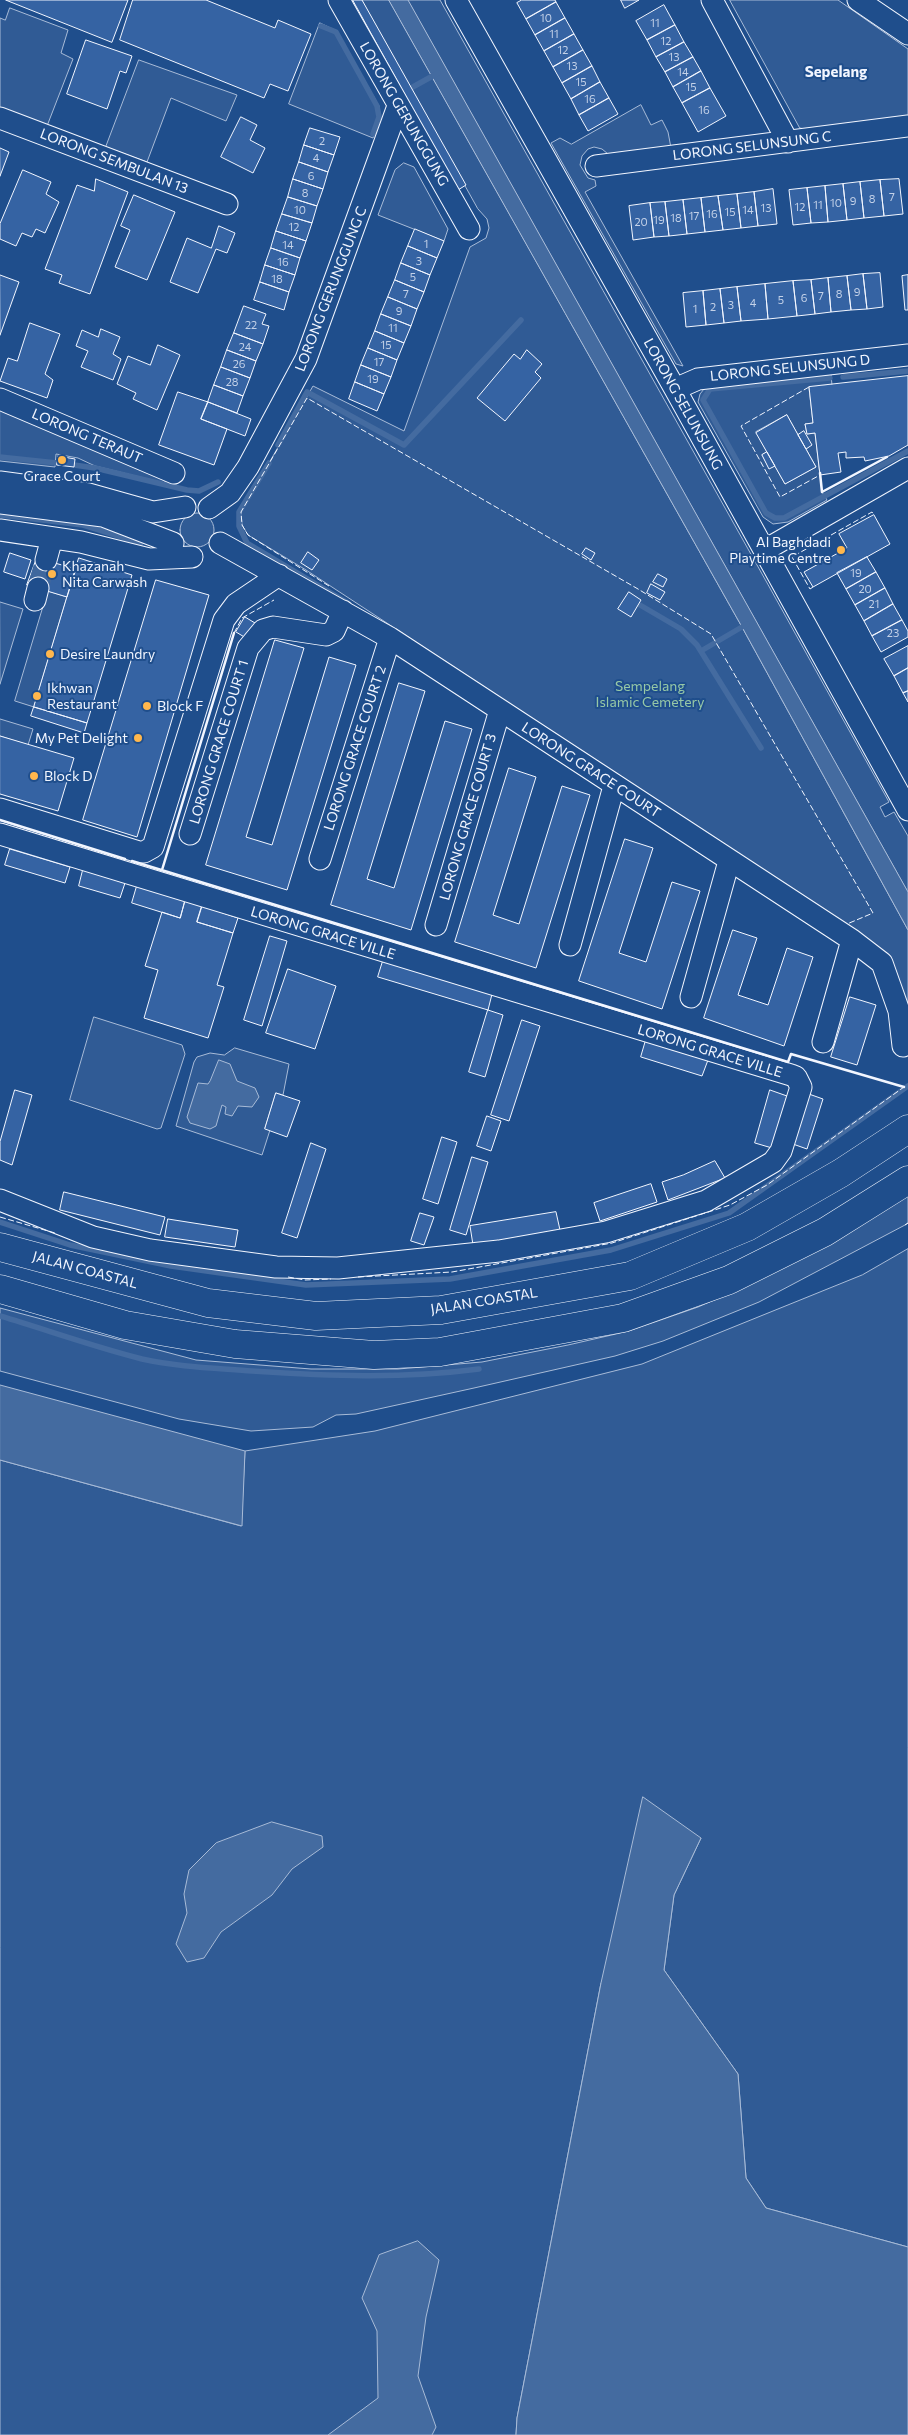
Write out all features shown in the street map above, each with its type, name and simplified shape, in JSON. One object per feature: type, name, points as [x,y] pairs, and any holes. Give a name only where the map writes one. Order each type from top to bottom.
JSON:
[{"type":"highway","name":"JALAN COASTAL","points":[[0,1247],[208,1303],[316,1316],[441,1310],[630,1276],[747,1227],[841,1173],[908,1129]]},
{"type":"highway","points":[[0,1290],[126,1325],[235,1344],[374,1355],[440,1352],[623,1318],[728,1280],[825,1232],[908,1180]]},
{"type":"street","name":"LORONG GERUNGGUNG","points":[[339,0],[469,229]]},
{"type":"street","name":"LORONG SELUNSUNG","points":[[456,0],[765,550],[908,810]]},
{"type":"street","points":[[712,0],[788,142]]},
{"type":"street","points":[[858,0],[908,34]]},
{"type":"street","name":"LORONG GERUNGGUNG C","points":[[209,508],[230,493],[248,467],[306,359],[393,126],[398,106]]},
{"type":"street","name":"LORONG SEMBULAN 13","points":[[0,118],[227,204]]},
{"type":"street","name":"LORONG SELUNSUNG C","points":[[596,166],[908,126]]},
{"type":"street","name":"LORONG SELUNSUNG D","points":[[675,389],[698,379],[908,355]]},
{"type":"street","name":"LORONG TERAUT","points":[[0,399],[174,473]]},
{"type":"street","points":[[765,550],[908,468]]},
{"type":"street","points":[[0,482],[89,494],[153,512],[201,505],[209,508],[220,519],[222,535],[220,543],[208,554],[149,560],[81,542],[0,530]]},
{"type":"street","points":[[0,503],[103,516],[173,543],[185,554],[192,557]]},
{"type":"street","points":[[173,543],[171,535],[173,519],[185,507]]},
{"type":"street","points":[[46,560],[52,538]]},
{"type":"street","name":"LORONG GRACE COURT","points":[[220,543],[390,638],[852,940],[882,963],[899,1011],[903,1046]]},
{"type":"street","points":[[0,809],[139,852],[144,852],[154,847],[224,620],[236,604],[279,575]]},
{"type":"street","name":"LORONG GRACE COURT 1","points":[[190,834],[248,648],[263,630],[273,627],[326,635],[334,631],[343,611]]},
{"type":"street","name":"LORONG GRACE COURT 2","points":[[320,859],[390,638]]},
{"type":"street","name":"LORONG GRACE COURT 3","points":[[436,925],[500,710]]},
{"type":"street","points":[[570,945],[614,786]]},
{"type":"street","name":"LORONG GRACE VILLE","points":[[0,834],[791,1075],[799,1082],[801,1087],[781,1151],[773,1162],[706,1201],[606,1232],[499,1251],[338,1268],[276,1267],[150,1250],[93,1238],[0,1200]]},
{"type":"street","points":[[690,997],[729,861]]},
{"type":"street","points":[[823,1042],[852,940]]},
{"type":"shaded area","points":[[362,0],[389,0],[742,627],[908,930],[908,1011],[846,924],[306,570],[248,535],[242,525],[241,512],[313,386],[404,431],[470,247],[486,238],[489,228],[487,219],[478,209]]},
{"type":"shaded area","points":[[389,0],[408,0],[908,892],[908,930],[742,627]]},
{"type":"shaded area","points":[[408,0],[440,0],[766,581],[889,802],[880,807],[885,817],[894,812],[908,836],[908,892]]},
{"type":"shaded area","points":[[730,0],[838,0],[908,49],[908,116],[800,128]]},
{"type":"shaded area","points":[[10,8],[68,30],[61,53],[73,59],[47,126],[0,109],[0,18],[5,20]]},
{"type":"shaded area","points":[[320,23],[337,31],[379,106],[379,119],[373,138],[289,104]]},
{"type":"shaded area","points":[[139,60],[237,95],[226,121],[171,98],[147,162],[106,147]]},
{"type":"shaded area","points":[[641,105],[651,125],[662,120],[668,132],[671,148],[608,154],[602,149],[594,147],[588,149],[582,156],[580,165],[588,178],[595,180],[596,186],[585,192],[683,366],[676,364],[551,143],[560,138],[571,144]]},
{"type":"shaded area","points":[[404,163],[414,167],[448,229],[444,241],[378,215],[395,170]]},
{"type":"shaded area","points":[[831,375],[832,385],[809,388],[813,423],[805,424],[807,434],[815,433],[822,492],[827,500],[788,522],[773,524],[763,517],[698,402],[700,394],[704,389]],"holes":[[[787,415],[798,435],[804,432],[811,445],[806,449],[816,467],[785,484],[775,466],[769,468],[762,455],[767,452],[756,432]]]},
{"type":"shaded area","points":[[0,409],[166,480],[164,483],[95,466],[78,458],[56,454],[55,467],[0,461]]},
{"type":"shaded area","points":[[197,513],[204,514],[209,518],[213,523],[213,537],[209,542],[204,546],[197,547],[190,546],[185,542],[181,537],[180,530],[181,523],[185,518],[190,514]]},
{"type":"shaded area","points":[[48,591],[67,597],[34,707],[15,701]]},
{"type":"shaded area","points":[[0,602],[23,609],[0,684]]},
{"type":"shaded area","points":[[0,719],[33,729],[28,745],[0,736]]},
{"type":"shaded area","points":[[94,1017],[182,1045],[185,1054],[161,1128],[157,1129],[70,1100]]},
{"type":"shaded area","points":[[235,1048],[289,1064],[283,1095],[276,1093],[265,1128],[270,1130],[262,1155],[176,1126],[197,1057],[210,1053],[224,1055]]},
{"type":"shaded area","points":[[219,1060],[230,1064],[237,1081],[255,1088],[259,1097],[252,1107],[238,1106],[232,1116],[225,1114],[226,1107],[222,1105],[216,1126],[210,1129],[190,1123],[187,1117],[198,1083],[208,1084]]},
{"type":"shaded area","points":[[908,1194],[908,1223],[905,1225],[759,1302],[663,1341],[615,1356],[474,1388],[356,1414],[336,1415],[313,1427],[251,1431],[179,1419],[0,1371],[0,1308],[196,1360],[311,1369],[398,1369],[482,1362],[629,1331],[698,1307],[753,1283]]},
{"type":"shaded area","points":[[908,1249],[908,2247],[766,2208],[746,2178],[738,2074],[664,1970],[674,1895],[701,1838],[601,1983],[517,2418],[516,2435],[0,2435],[0,1460],[241,1526],[245,1451],[375,1431],[642,1364],[862,1275]]},
{"type":"shaded area","points":[[0,1385],[245,1451],[242,1526],[0,1460]]},
{"type":"shaded area","points":[[643,1797],[701,1838],[674,1895],[664,1970],[738,2074],[746,2178],[766,2208],[908,2247],[908,2435],[516,2435],[517,2418],[601,1983]]},
{"type":"shaded area","points":[[272,1822],[322,1836],[323,1847],[292,1869],[272,1895],[221,1932],[204,1958],[187,1962],[176,1944],[187,1913],[184,1894],[189,1870],[216,1843]]},
{"type":"shaded area","points":[[418,2241],[439,2260],[426,2317],[418,2376],[436,2427],[432,2435],[328,2435],[378,2398],[377,2331],[362,2298],[379,2255]]},
{"type":"building","points":[[6,0],[128,0],[112,42]]},
{"type":"building","points":[[133,0],[206,0],[275,28],[278,20],[311,34],[288,91],[270,84],[264,98],[120,40]]},
{"type":"building","points":[[353,0],[362,0],[466,185],[458,190]]},
{"type":"building","points":[[522,0],[555,0],[556,2],[526,19],[517,3]]},
{"type":"building","points":[[621,0],[639,0],[625,8]]},
{"type":"building","points":[[556,2],[565,18],[535,35],[526,19]]},
{"type":"building","points":[[664,5],[675,25],[647,40],[636,21]]},
{"type":"building","points":[[565,18],[574,34],[544,51],[535,35]]},
{"type":"building","points":[[675,25],[684,42],[656,57],[647,40]]},
{"type":"building","points":[[574,34],[583,50],[553,67],[544,51]]},
{"type":"building","points":[[86,40],[132,56],[126,73],[120,71],[107,109],[67,94]]},
{"type":"building","points":[[684,42],[693,57],[665,72],[656,57]]},
{"type":"building","points":[[583,50],[592,66],[562,83],[553,67]]},
{"type":"building","points":[[693,57],[701,71],[673,87],[665,72]]},
{"type":"building","points":[[592,66],[600,82],[571,99],[562,83]]},
{"type":"building","points":[[701,71],[710,88],[682,103],[673,87]]},
{"type":"building","points":[[600,82],[609,98],[579,115],[571,99]]},
{"type":"building","points":[[710,88],[726,116],[698,132],[682,103]]},
{"type":"building","points":[[609,98],[618,114],[588,131],[579,115]]},
{"type":"building","points":[[241,117],[257,125],[250,140],[265,148],[253,173],[221,157]]},
{"type":"building","points":[[310,128],[340,137],[334,155],[304,145]]},
{"type":"building","points":[[304,145],[334,155],[328,172],[299,162]]},
{"type":"building","points":[[0,148],[9,152],[0,176]]},
{"type":"building","points":[[299,162],[328,172],[323,189],[293,179]]},
{"type":"building","points":[[23,170],[51,182],[46,194],[59,202],[45,233],[36,229],[32,237],[22,233],[16,246],[0,239],[0,224]]},
{"type":"building","points":[[96,179],[128,192],[90,294],[59,283],[62,275],[45,269],[77,185],[94,191]]},
{"type":"building","points":[[293,179],[323,189],[317,206],[288,197]]},
{"type":"building","points":[[899,179],[903,214],[884,216],[880,180]]},
{"type":"building","points":[[880,180],[884,216],[864,218],[860,182]]},
{"type":"building","points":[[860,182],[864,218],[847,220],[843,184]]},
{"type":"building","points":[[843,184],[847,220],[828,222],[825,186]]},
{"type":"building","points":[[825,186],[828,222],[811,223],[807,188]]},
{"type":"building","points":[[807,188],[811,223],[793,225],[789,190]]},
{"type":"building","points":[[773,189],[777,224],[758,226],[754,192]]},
{"type":"building","points":[[754,192],[758,226],[741,228],[737,194]]},
{"type":"building","points":[[737,194],[741,228],[723,230],[718,196]]},
{"type":"building","points":[[134,195],[175,212],[147,280],[115,267],[130,230],[121,226]]},
{"type":"building","points":[[718,196],[723,230],[705,232],[701,198]]},
{"type":"building","points":[[288,197],[317,206],[312,223],[282,214]]},
{"type":"building","points":[[701,198],[705,232],[687,234],[683,200]]},
{"type":"building","points":[[683,200],[687,234],[669,236],[665,202]]},
{"type":"building","points":[[665,202],[669,236],[654,237],[650,203]]},
{"type":"building","points":[[650,203],[654,237],[633,240],[629,206]]},
{"type":"building","points":[[282,214],[312,223],[306,241],[276,231]]},
{"type":"building","points":[[219,226],[235,233],[227,253],[216,249],[198,293],[170,282],[187,238],[211,248]]},
{"type":"building","points":[[415,229],[444,241],[437,258],[408,246]]},
{"type":"building","points":[[276,231],[306,241],[300,258],[271,248]]},
{"type":"building","points":[[408,246],[437,258],[430,275],[401,263]]},
{"type":"building","points":[[271,248],[300,258],[295,275],[265,265]]},
{"type":"building","points":[[401,263],[430,275],[424,292],[395,280]]},
{"type":"building","points":[[265,265],[295,275],[289,292],[260,282]]},
{"type":"building","points":[[880,273],[883,307],[867,309],[863,274]]},
{"type":"building","points":[[863,274],[867,309],[851,310],[847,276]]},
{"type":"building","points":[[0,275],[19,282],[0,335]]},
{"type":"building","points":[[908,275],[908,310],[905,310],[902,276]]},
{"type":"building","points":[[847,276],[851,310],[831,312],[828,278]]},
{"type":"building","points":[[828,278],[831,312],[815,314],[811,280]]},
{"type":"building","points":[[395,280],[424,292],[417,309],[388,297]]},
{"type":"building","points":[[811,280],[815,314],[797,316],[793,281]]},
{"type":"building","points":[[793,281],[797,316],[768,319],[765,284]]},
{"type":"building","points":[[260,282],[289,292],[284,310],[254,300]]},
{"type":"building","points":[[765,284],[768,319],[741,321],[737,287]]},
{"type":"building","points":[[737,287],[741,321],[724,323],[720,289]]},
{"type":"building","points":[[720,289],[724,323],[706,325],[703,291]]},
{"type":"building","points":[[703,291],[706,325],[686,327],[683,293]]},
{"type":"building","points":[[388,297],[417,309],[411,326],[381,314]]},
{"type":"building","points":[[244,306],[266,314],[262,324],[269,326],[263,344],[234,333]]},
{"type":"building","points":[[381,314],[411,326],[404,343],[375,331]]},
{"type":"building","points":[[30,323],[60,334],[45,374],[53,380],[47,398],[0,381],[8,358],[17,361]]},
{"type":"building","points":[[101,329],[120,337],[113,354],[121,359],[113,380],[81,367],[88,351],[76,346],[82,330],[98,337]]},
{"type":"building","points":[[375,331],[404,343],[397,360],[368,348]]},
{"type":"building","points":[[234,333],[263,344],[256,361],[227,350]]},
{"type":"building","points":[[158,345],[180,355],[157,410],[133,399],[136,393],[117,384],[128,356],[150,365]]},
{"type":"building","points":[[368,348],[397,360],[391,377],[361,365]]},
{"type":"building","points":[[227,350],[256,361],[250,378],[221,367]]},
{"type":"building","points":[[527,350],[542,364],[535,372],[541,378],[505,421],[477,398],[514,354],[520,359]]},
{"type":"building","points":[[361,365],[391,377],[384,394],[355,382]]},
{"type":"building","points":[[221,367],[250,378],[243,396],[214,385]]},
{"type":"building","points":[[908,376],[908,445],[889,456],[865,461],[864,457],[846,458],[846,452],[838,453],[841,472],[820,475],[815,433],[807,434],[805,424],[813,423],[809,387]]},
{"type":"building","points":[[355,382],[384,394],[377,411],[349,399]]},
{"type":"building","points":[[214,385],[243,396],[237,413],[208,402]]},
{"type":"building","points":[[178,392],[208,402],[201,419],[227,429],[214,465],[159,445]]},
{"type":"building","points":[[208,402],[251,419],[245,436],[201,419]]},
{"type":"building","points":[[787,415],[816,467],[785,484],[756,433]]},
{"type":"building","points":[[804,431],[812,445],[806,449],[798,435]]},
{"type":"building","points":[[767,452],[775,466],[769,469],[762,455]]},
{"type":"building","points":[[58,456],[75,459],[74,467],[57,465]]},
{"type":"building","name":"Al Baghdadi Playtime Centre","points":[[874,515],[890,544],[813,587],[804,572],[847,548],[839,534]]},
{"type":"building","points":[[586,548],[595,553],[591,560],[582,554]]},
{"type":"building","points":[[308,552],[319,560],[312,570],[301,563]]},
{"type":"building","points":[[10,553],[31,560],[25,579],[4,572]]},
{"type":"building","points":[[867,557],[876,572],[846,589],[837,573]]},
{"type":"building","name":"Khazanah Nita Carwash","points":[[37,558],[76,569],[67,597],[27,585]]},
{"type":"building","points":[[79,558],[132,575],[87,723],[34,707]]},
{"type":"building","points":[[876,572],[885,588],[855,605],[846,589]]},
{"type":"building","points":[[658,574],[667,579],[663,587],[653,582]]},
{"type":"building","name":"Block F","points":[[156,580],[209,595],[137,837],[83,820]]},
{"type":"building","points":[[651,584],[665,592],[660,600],[647,593]]},
{"type":"building","points":[[885,588],[893,604],[864,621],[855,605]]},
{"type":"building","points":[[629,592],[641,600],[631,617],[618,609]]},
{"type":"building","points":[[893,604],[902,620],[872,636],[864,621]]},
{"type":"building","points":[[245,617],[255,623],[246,638],[236,632]]},
{"type":"building","points":[[902,620],[908,631],[908,637],[881,652],[872,636]]},
{"type":"building","points":[[275,640],[304,648],[246,837],[272,845],[329,657],[356,665],[287,890],[206,865]]},
{"type":"building","points":[[908,646],[908,668],[894,676],[884,659]]},
{"type":"building","points":[[908,668],[908,691],[903,693],[894,676]]},
{"type":"building","points":[[399,683],[425,691],[367,879],[394,888],[445,721],[472,729],[411,930],[331,905]]},
{"type":"building","points":[[908,691],[908,702],[903,693]]},
{"type":"building","points":[[34,707],[87,723],[84,733],[31,716]]},
{"type":"building","name":"Block D","points":[[0,736],[74,758],[58,811],[0,794]]},
{"type":"building","points":[[509,768],[536,777],[493,915],[519,924],[562,786],[590,795],[536,968],[455,942]]},
{"type":"building","points":[[625,839],[653,848],[619,953],[646,962],[672,882],[700,891],[662,1009],[579,981]]},
{"type":"building","points":[[10,849],[70,867],[65,883],[5,865]]},
{"type":"building","points":[[83,870],[125,883],[120,898],[79,886]]},
{"type":"building","points":[[137,886],[185,901],[180,918],[132,903]]},
{"type":"building","points":[[185,901],[202,906],[197,922],[233,933],[217,985],[224,987],[208,1038],[144,1018],[158,970],[145,966],[162,912],[180,918]]},
{"type":"building","points":[[202,906],[238,918],[233,933],[197,922]]},
{"type":"building","points":[[733,930],[757,938],[738,995],[768,1005],[787,948],[813,957],[784,1046],[704,1018]]},
{"type":"building","points":[[270,936],[287,941],[262,1026],[244,1020]]},
{"type":"building","points":[[383,961],[492,994],[488,1010],[378,977]]},
{"type":"building","points":[[288,969],[336,986],[315,1049],[266,1033]]},
{"type":"building","points":[[850,997],[876,1005],[857,1065],[831,1057]]},
{"type":"building","points":[[488,1010],[503,1015],[485,1077],[469,1072]]},
{"type":"building","points":[[522,1020],[540,1026],[509,1121],[491,1115]]},
{"type":"building","points":[[646,1040],[708,1060],[702,1076],[641,1057]]},
{"type":"building","points":[[15,1090],[32,1095],[12,1165],[0,1160],[0,1142]]},
{"type":"building","points":[[770,1090],[787,1096],[772,1148],[755,1143]]},
{"type":"building","points":[[276,1093],[300,1101],[287,1137],[265,1129]]},
{"type":"building","points":[[806,1093],[823,1099],[807,1149],[790,1143]]},
{"type":"building","points":[[487,1116],[501,1121],[491,1151],[477,1146]]},
{"type":"building","points":[[442,1137],[457,1142],[438,1204],[423,1199]]},
{"type":"building","points":[[311,1143],[326,1149],[297,1238],[282,1233]]},
{"type":"building","points":[[472,1157],[488,1162],[466,1235],[450,1230]]},
{"type":"building","points":[[715,1161],[725,1178],[668,1200],[662,1182]]},
{"type":"building","points":[[651,1184],[657,1202],[600,1221],[594,1203]]},
{"type":"building","points":[[64,1192],[165,1217],[160,1235],[60,1210]]},
{"type":"building","points":[[556,1212],[560,1230],[473,1245],[470,1226]]},
{"type":"building","points":[[420,1213],[434,1217],[424,1245],[411,1241]]},
{"type":"building","points":[[168,1219],[238,1230],[235,1247],[165,1237]]},
{"type":"waterway","points":[[321,26],[336,32],[377,106],[379,117],[373,134]]},
{"type":"waterway","points":[[411,88],[438,73]]},
{"type":"waterway","points":[[278,445],[307,392],[404,445],[521,320]]},
{"type":"waterway","points":[[843,377],[908,371]]},
{"type":"waterway","points":[[830,378],[710,389],[703,400],[766,513],[775,518],[784,518],[908,451]]},
{"type":"waterway","points":[[0,457],[57,463]]},
{"type":"waterway","points":[[269,463],[239,512],[239,526],[247,543],[348,603]]},
{"type":"waterway","points":[[74,465],[95,468],[187,490],[199,491],[218,482]]},
{"type":"waterway","points":[[0,515],[83,525],[141,543]]},
{"type":"waterway","points":[[640,605],[681,629],[697,645],[761,748]]},
{"type":"waterway","points":[[701,651],[747,624]]},
{"type":"waterway","points":[[0,1222],[70,1245],[171,1266],[306,1285],[450,1279],[611,1250],[729,1213],[908,1086]]},
{"type":"waterway","points":[[0,1316],[142,1359],[183,1366],[280,1373],[366,1376],[479,1369]]},
{"type":"tunnel","points":[[38,588],[46,560]]},
{"type":"fence","points":[[809,387],[741,426],[780,497],[820,475]]},
{"type":"fence","points":[[329,586],[248,535],[242,525],[241,512],[307,398],[638,589],[711,634],[873,913],[847,924]]},
{"type":"fence","points":[[813,587],[810,589],[792,557],[872,512],[874,515]]},
{"type":"fence","points":[[234,633],[242,618],[274,600]]},
{"type":"fence","points":[[358,1277],[452,1272],[612,1243],[730,1205],[767,1185],[904,1087]]},
{"type":"fence","points":[[0,1217],[55,1233]]},
{"type":"fence","points":[[288,1277],[305,1280],[331,1279]]},
{"type":"wall","points":[[820,473],[822,492],[887,457]]},
{"type":"wall","points":[[162,870],[234,633]]},
{"type":"wall","points":[[0,820],[125,859]]},
{"type":"wall","points":[[132,861],[788,1062],[791,1054],[904,1087]]},
{"type":"place","name":"Grace Court","points":[[62,460]]},
{"type":"place","name":"Al Baghdadi Playtime Centre","points":[[841,550]]},
{"type":"place","name":"Khazanah Nita Carwash","points":[[52,574]]},
{"type":"place","name":"Desire Laundry","points":[[50,654]]},
{"type":"place","name":"Ikhwan Restaurant","points":[[37,696]]},
{"type":"place","name":"Block F","points":[[147,706]]},
{"type":"place","name":"My Pet Delight","points":[[138,738]]},
{"type":"place","name":"Block D","points":[[34,776]]},
{"type":"district","name":"Sepelang","points":[[836,72]]},
{"type":"park label","name":"Sempelang Islamic Cemetery","points":[[650,694]]}]
